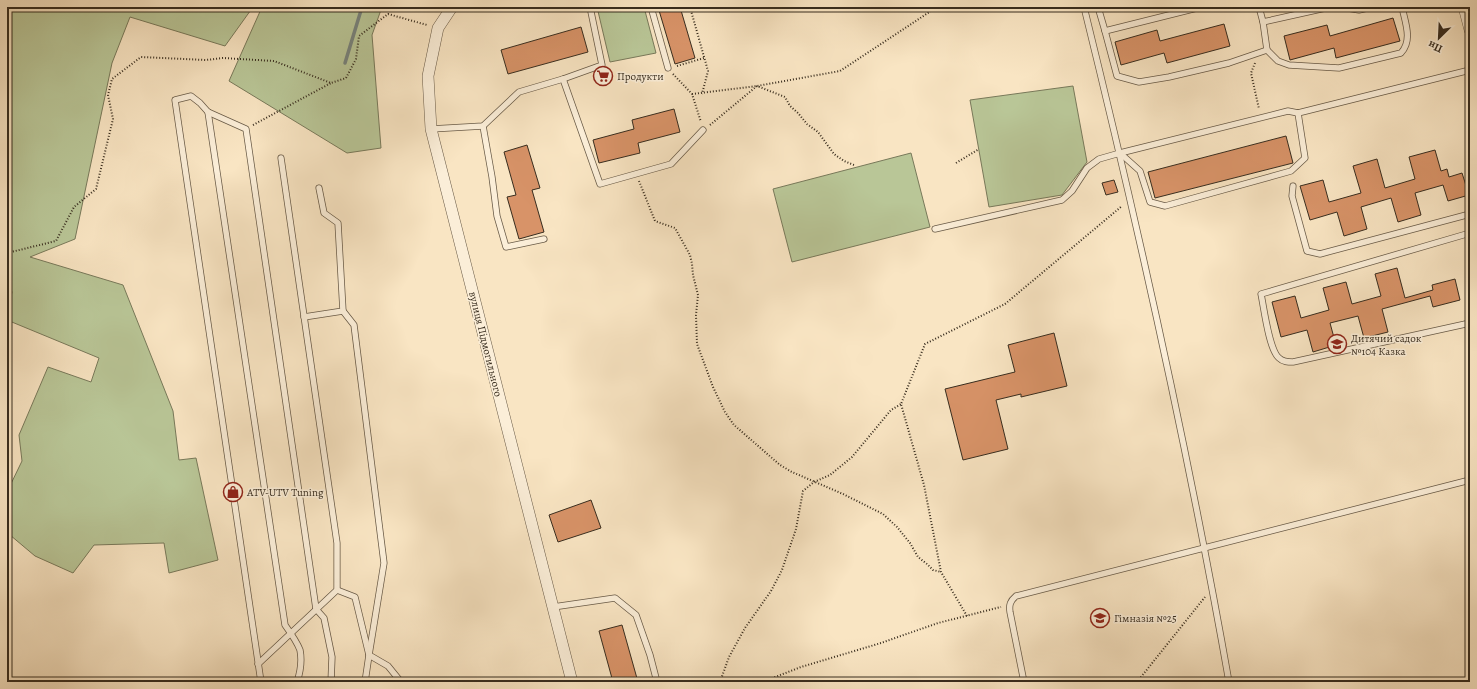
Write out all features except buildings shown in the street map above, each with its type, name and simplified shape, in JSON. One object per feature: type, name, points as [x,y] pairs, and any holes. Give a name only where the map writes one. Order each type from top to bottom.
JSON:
[{"type":"street","name":"вулиця Підмогильного","points":[[452,7],[438,28],[428,76],[431,129],[572,682]]},
{"type":"street","points":[[1464,7],[1470,30]]},
{"type":"lane","points":[[431,129],[483,126],[519,92],[602,66],[590,7]]},
{"type":"lane","points":[[651,7],[668,68]]},
{"type":"lane","points":[[1084,7],[1120,152],[1205,548],[1229,682]]},
{"type":"lane","points":[[1098,7],[1118,76],[1139,82],[1169,77],[1229,63],[1267,50]]},
{"type":"lane","points":[[1105,31],[1200,7]]},
{"type":"lane","points":[[1259,7],[1267,50],[1278,61],[1289,65],[1339,68],[1401,52],[1406,47],[1408,39],[1402,7]]},
{"type":"lane","points":[[1263,22],[1330,7]]},
{"type":"lane","points":[[1341,7],[1359,10],[1372,7]]},
{"type":"lane","points":[[935,229],[1062,200],[1072,191],[1087,168],[1099,159],[1120,152],[1288,111],[1298,113],[1470,70]]},
{"type":"lane","points":[[563,79],[600,184],[671,164],[704,130]]},
{"type":"lane","points":[[261,682],[175,100],[191,96],[208,112],[246,129],[316,609],[324,618],[332,657],[331,682]]},
{"type":"lane","points":[[208,112],[286,625],[300,650],[299,677],[297,682]]},
{"type":"lane","points":[[1120,152],[1140,171],[1150,202],[1166,206],[1291,171],[1305,158],[1298,113]]},
{"type":"lane","points":[[483,126],[497,216],[506,247],[544,239]]},
{"type":"lane","points":[[258,664],[337,590],[337,542],[281,158]]},
{"type":"lane","points":[[1293,186],[1292,196],[1307,251],[1320,254],[1470,214]]},
{"type":"lane","points":[[319,188],[324,213],[338,223],[343,311],[354,325],[384,563],[364,682]]},
{"type":"lane","points":[[1470,233],[1261,294],[1273,350],[1280,360],[1286,362],[1294,362],[1470,323]]},
{"type":"lane","points":[[304,317],[343,311]]},
{"type":"lane","points":[[1024,682],[1009,605],[1012,600],[1021,594],[1470,480]]},
{"type":"lane","points":[[337,590],[355,597],[369,654],[388,666],[401,682]]},
{"type":"lane","points":[[553,607],[616,598],[636,615],[650,655],[657,682]]},
{"type":"path","points":[[690,7],[708,71],[702,94]]},
{"type":"path","points":[[692,94],[702,94],[757,86],[840,71],[937,7]]},
{"type":"path","points":[[704,58],[668,68],[692,94],[704,130],[757,86]]},
{"type":"path","points":[[1251,74],[1261,118]]},
{"type":"path","points":[[246,129],[331,83]]},
{"type":"path","points":[[757,86],[785,97],[790,106],[807,124],[818,132],[834,154],[854,165]]},
{"type":"path","points":[[956,163],[979,149]]},
{"type":"path","points":[[636,174],[655,221],[675,228],[690,255],[698,295],[696,315],[697,344],[713,387],[725,412],[734,425],[780,464],[792,472],[843,494],[883,514],[897,527],[910,543],[918,558],[933,570],[940,572]]},
{"type":"path","points":[[720,682],[729,657],[745,628],[771,591],[782,570],[796,529],[803,491],[814,482],[830,475],[852,457],[891,410],[901,404],[925,344],[1005,304],[1130,199]]},
{"type":"path","points":[[901,404],[924,485],[940,572],[967,616]]},
{"type":"path","points":[[1137,682],[1212,588]]},
{"type":"path","points":[[767,682],[770,679],[801,667],[882,643],[938,622],[1009,605]]},
{"type":"green space","points":[[7,7],[253,7],[225,46],[130,17],[112,63],[75,239],[30,257],[123,285],[173,411],[179,460],[196,458],[218,560],[169,573],[164,543],[94,545],[73,573],[35,556],[10,535],[7,526],[7,492],[22,461],[19,435],[48,367],[91,382],[99,358],[7,320],[12,292],[7,282]]},
{"type":"green space","points":[[262,7],[382,7],[372,35],[381,148],[347,153],[229,81]]},
{"type":"green space","points":[[597,7],[644,7],[656,53],[610,62]]},
{"type":"green space","points":[[1073,86],[1087,162],[1062,195],[989,207],[970,100]]},
{"type":"green space","points":[[911,153],[930,227],[792,262],[773,189]]},
{"type":"waterway","points":[[345,63],[362,7]]},
{"type":"place","name":"Продукти","points":[[603,76]]},
{"type":"place","name":"Дитячий садок №104 Казка","points":[[1337,344]]},
{"type":"place","name":"ATV-UTV Tuning","points":[[233,492]]},
{"type":"place","name":"Гімназія №25","points":[[1100,618]]}]
